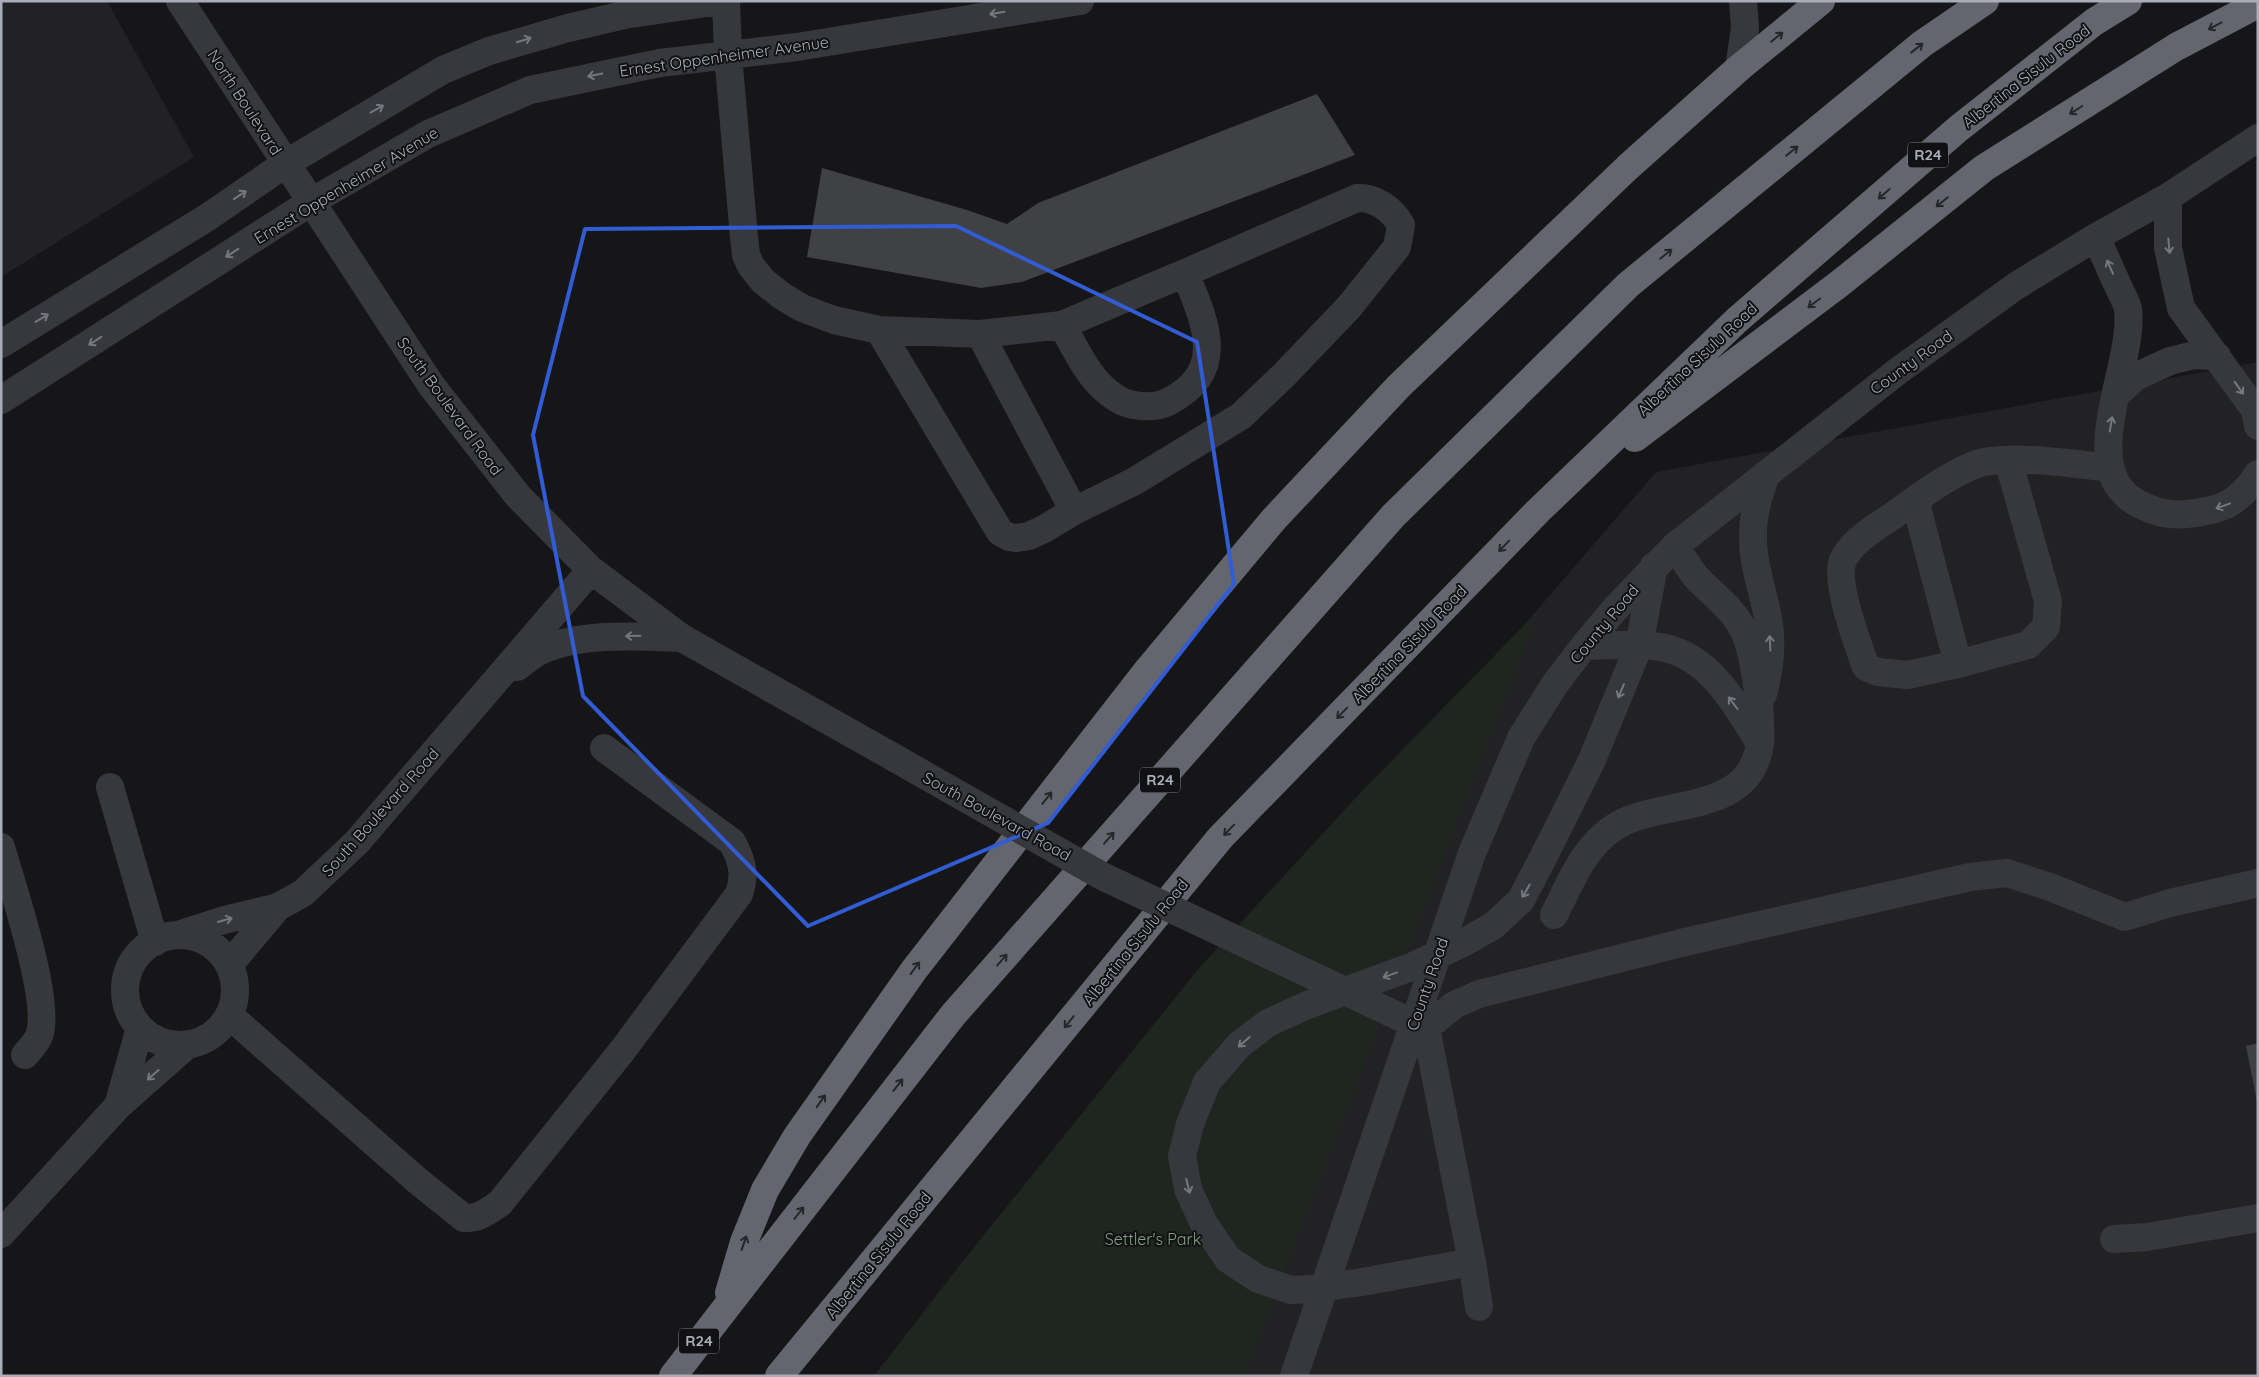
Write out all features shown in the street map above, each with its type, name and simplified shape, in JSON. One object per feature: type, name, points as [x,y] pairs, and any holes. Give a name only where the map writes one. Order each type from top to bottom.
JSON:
[{"type":"highway","points":[[726,1307],[744,1242],[765,1190],[797,1136],[914,970],[1146,672],[1274,519],[1399,386],[1628,167],[1739,68],[1822,1]]},
{"type":"highway","name":"R24","points":[[673,1376],[953,1015],[1393,516],[1628,285],[1922,44],[1985,1]]},
{"type":"highway","name":"Albertina Sisulu Road","points":[[779,1376],[1220,838],[1538,511],[1737,320],[1960,128],[2094,22],[2128,1]]},
{"type":"highway","points":[[1538,511],[1840,284],[1984,168],[2176,47],[2258,4]]},
{"type":"street","name":"North Boulevard","points":[[180,1],[285,164],[312,202]]},
{"type":"street","points":[[1,344],[208,216],[285,164],[443,70],[490,51],[568,28],[624,15],[720,1]]},
{"type":"street","points":[[726,1],[728,55],[746,255],[763,282],[802,308],[834,320],[879,330],[980,334],[1062,324],[1357,198],[1369,198],[1379,202],[1400,225],[1397,247],[1349,307],[1284,375],[1241,416],[1135,481],[1029,536],[1009,538],[1000,532],[879,330]]},
{"type":"street","name":"Ernest Oppenheimer Avenue","points":[[1,400],[312,202],[428,134],[530,90],[660,63],[797,47],[1080,1]]},
{"type":"street","points":[[1739,68],[1745,28],[1743,1]]},
{"type":"street","name":"County Road","points":[[1294,1376],[1472,853],[1520,738],[1584,646],[1654,566],[1675,546],[1898,371],[2016,286],[2096,236],[2168,197],[2258,138]]},
{"type":"street","points":[[2168,197],[2168,248],[2181,308],[2255,410],[2258,426]]},
{"type":"street","name":"South Boulevard Road","points":[[312,202],[431,385],[518,496],[591,570],[682,638],[1102,876],[1424,1028]]},
{"type":"street","points":[[2096,236],[2128,308],[2126,346],[2108,441],[2110,468],[2116,484],[2126,498],[2152,511],[2173,516],[2204,512],[2229,505],[2247,491],[2258,474]]},
{"type":"street","points":[[1062,324],[1079,357],[1096,381],[1116,398],[1129,404],[1163,404],[1179,396],[1192,386],[1200,376],[1205,363],[1207,350],[1204,326],[1185,273]]},
{"type":"street","points":[[980,334],[1074,511]]},
{"type":"street","points":[[2116,395],[2135,377],[2170,361],[2194,354],[2217,356]]},
{"type":"street","points":[[2008,460],[2048,601],[2046,627],[2028,645],[1958,664],[1906,675],[1878,672],[1866,667],[1849,619],[1843,583],[1843,561],[1860,539],[1947,479],[1976,464],[2008,460],[2055,461],[2110,468]]},
{"type":"street","points":[[1760,707],[1771,666],[1771,644],[1768,619],[1758,576],[1753,536],[1754,510],[1766,474]]},
{"type":"street","points":[[1915,500],[1958,664]]},
{"type":"street","points":[[1554,915],[1581,860],[1602,838],[1616,827],[1641,815],[1716,798],[1731,791],[1747,775],[1760,744],[1760,707],[1750,652],[1743,629],[1730,608],[1689,568],[1675,546]]},
{"type":"street","points":[[1472,1262],[1313,1289],[1291,1290],[1258,1279],[1228,1259],[1204,1224],[1188,1189],[1182,1156],[1190,1124],[1207,1082],[1239,1045],[1268,1023],[1305,1006],[1411,967],[1461,944],[1493,926],[1520,900],[1591,762],[1639,646],[1654,566]]},
{"type":"street","name":"South Boulevard Road","points":[[167,938],[224,920],[278,907],[303,893],[356,842],[591,570]]},
{"type":"street","points":[[491,687],[536,653],[573,641],[599,637],[682,638]]},
{"type":"street","points":[[1584,646],[1664,648],[1684,654],[1700,664],[1742,715],[1760,744]]},
{"type":"street","points":[[230,1016],[405,1170],[464,1218],[472,1219],[488,1211],[500,1202],[622,1051],[739,894],[743,883],[742,866],[732,842],[604,748]]},
{"type":"street","points":[[110,787],[167,938]]},
{"type":"street","points":[[1,847],[28,943],[43,1012],[39,1036],[25,1054]]},
{"type":"street","points":[[1479,1307],[1472,1262],[1424,1028],[1454,1005],[1479,994],[1681,943],[1970,877],[2007,873],[2050,886],[2125,917],[2170,903],[2258,883]]},
{"type":"street","name":"South Boulevard Road","points":[[229,965],[278,907]]},
{"type":"street","points":[[167,938],[205,941],[219,951],[229,965],[235,982],[235,999],[230,1016],[219,1030],[204,1040],[188,1044],[170,1044],[154,1038],[140,1028],[131,1014],[126,998],[126,981],[132,965],[142,952],[167,938]]},
{"type":"street","points":[[118,1106],[140,1028]]},
{"type":"street","points":[[1,1234],[118,1106],[188,1044]]},
{"type":"street","points":[[2114,1239],[2147,1238],[2258,1218]]},
{"type":"highlighted area","points":[[956,226],[1197,342],[1234,584],[1048,823],[808,926],[583,696],[533,435],[585,229]]},
{"type":"shaded area","points":[[1,1],[107,1],[194,157],[1,277]]},
{"type":"shaded area","points":[[2258,362],[2258,1376],[1178,1376],[1130,1083],[1656,472]]},
{"type":"green space","name":"Settler's Park","points":[[1538,611],[1244,1376],[874,1376],[963,1261],[1200,967],[1364,789]]},
{"type":"building","points":[[1317,94],[1355,155],[1022,282],[981,288],[807,257],[822,168],[967,210],[1007,224],[1038,203]]},
{"type":"building","points":[[2258,1043],[2258,1102],[2257,1102],[2246,1046]]}]
